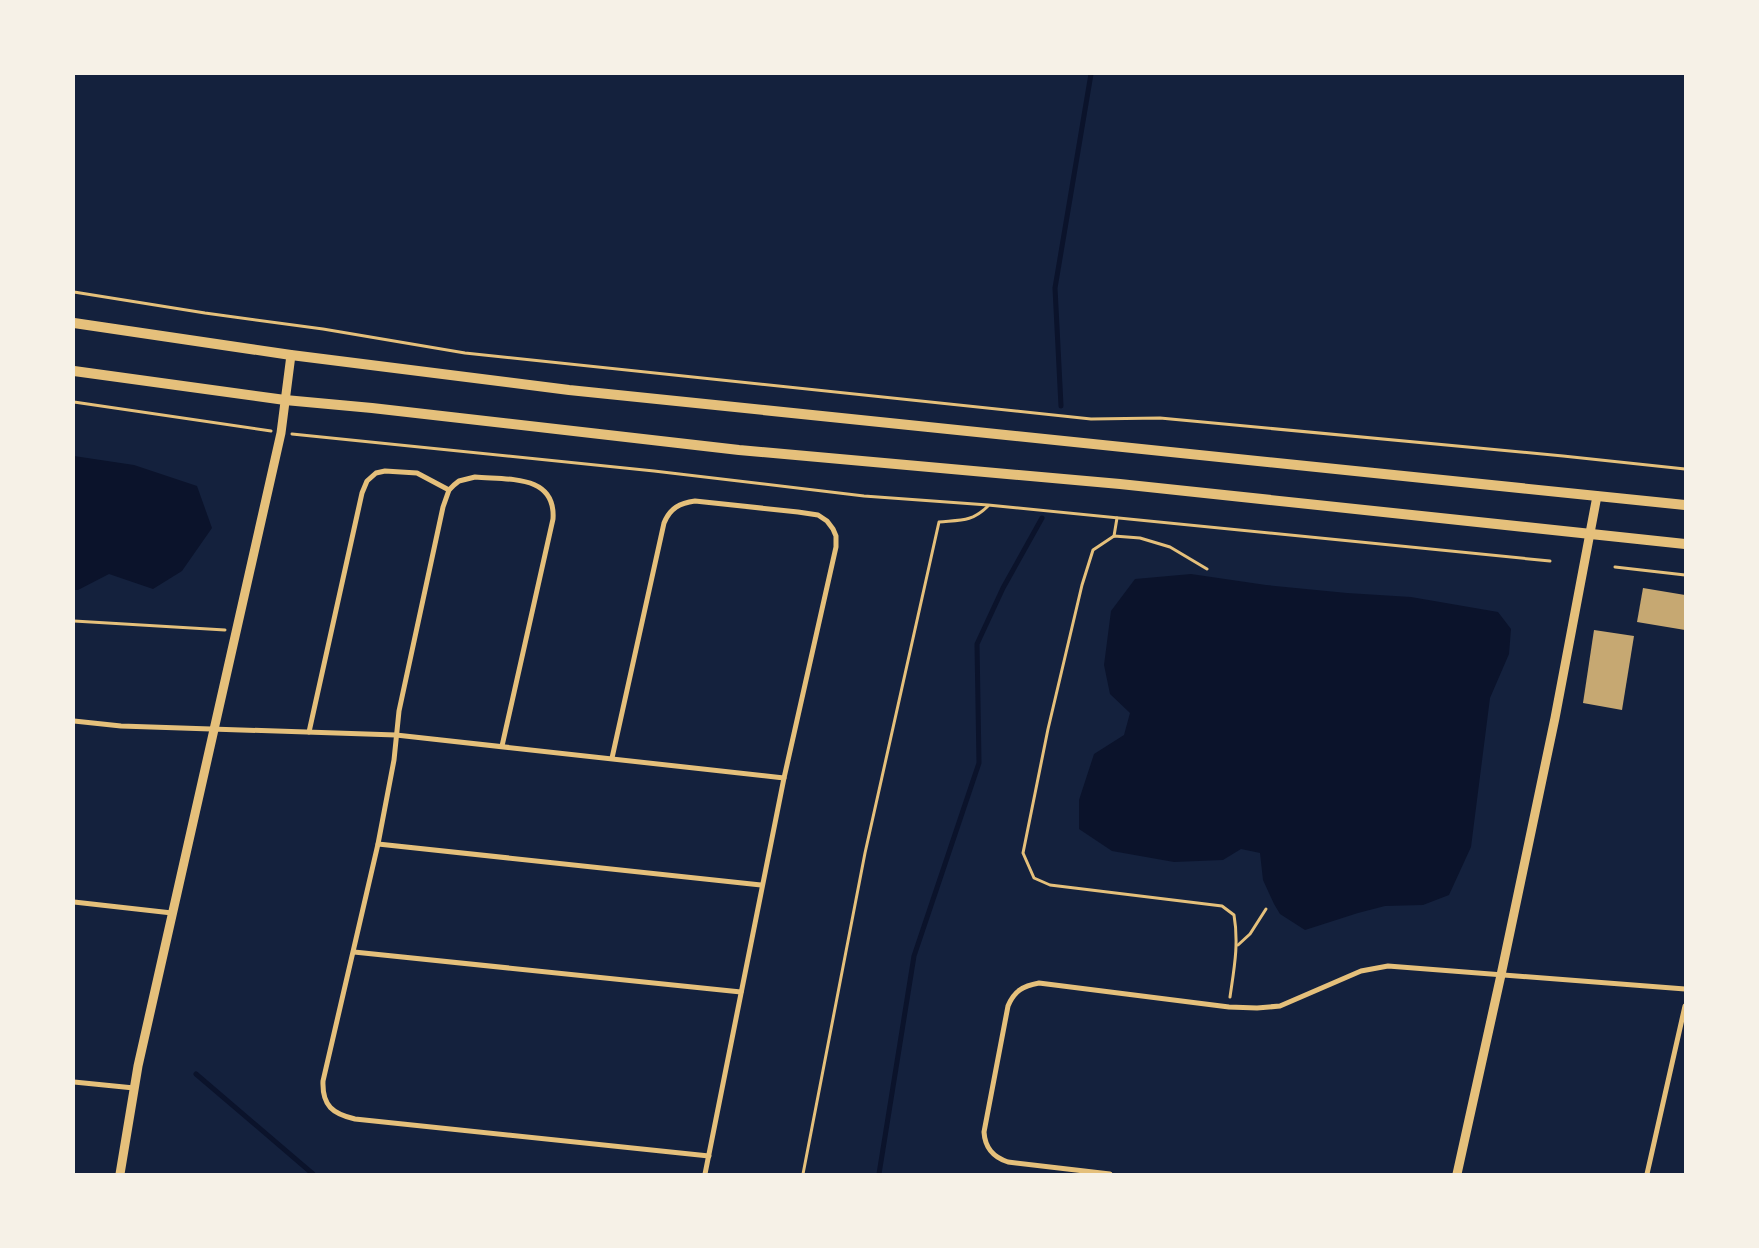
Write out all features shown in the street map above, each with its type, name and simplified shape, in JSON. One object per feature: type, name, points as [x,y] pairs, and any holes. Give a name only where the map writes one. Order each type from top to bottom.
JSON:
[{"type":"main road","points":[[74,323],[292,355],[569,390],[1685,505]]},
{"type":"main road","points":[[74,371],[285,400],[372,408],[739,450],[1120,484],[1685,544]]},
{"type":"street","points":[[120,1174],[134,1088],[281,432],[292,355]]},
{"type":"street","points":[[309,732],[362,493],[368,481],[376,473],[385,470],[417,473],[449,490]]},
{"type":"street","points":[[502,746],[554,508],[551,498],[543,488],[532,483],[475,477],[459,481],[449,490],[436,536],[399,711],[394,760],[378,844],[323,1081],[323,1091],[326,1100],[331,1109],[342,1116],[365,1120],[709,1156]]},
{"type":"street","points":[[1458,1174],[1555,718],[1597,496]]},
{"type":"street","points":[[612,758],[664,523],[670,511],[678,505],[695,501],[798,512],[818,516],[827,521],[836,536],[836,546],[761,885],[705,1174]]},
{"type":"street","points":[[74,721],[121,726],[396,735],[784,778]]},
{"type":"street","points":[[378,844],[761,885]]},
{"type":"street","points":[[74,902],[172,913]]},
{"type":"street","points":[[354,952],[741,992]]},
{"type":"street","points":[[1110,1174],[1000,1160],[990,1152],[985,1142],[984,1132],[1008,1006],[1018,990],[1028,985],[1039,983],[1229,1007],[1257,1008],[1280,1006],[1362,971],[1388,966],[1685,989]]},
{"type":"street","points":[[1647,1174],[1685,1006]]},
{"type":"street","points":[[74,1082],[134,1088]]},
{"type":"path","points":[[74,292],[196,312],[323,329],[465,353],[1091,419],[1160,418],[1685,469]]},
{"type":"path","points":[[74,402],[281,432],[654,471],[864,496],[988,505],[1550,561]]},
{"type":"path","points":[[803,1174],[865,853],[939,522],[965,520],[978,516],[988,505]]},
{"type":"path","points":[[1114,536],[1117,518]]},
{"type":"path","points":[[1207,569],[1170,547],[1140,538],[1114,536],[1093,550],[1082,585],[1048,729],[1023,853],[1034,878],[1050,885],[1222,906],[1234,915],[1237,946],[1229,1007]]},
{"type":"path","points":[[1615,567],[1685,575]]},
{"type":"path","points":[[74,622],[235,632]]},
{"type":"path","points":[[1237,946],[1250,934],[1266,909]]},
{"type":"water","points":[[74,456],[134,465],[197,486],[212,528],[182,571],[153,589],[109,574],[78,590],[74,590]]},
{"type":"water","points":[[1191,574],[1266,585],[1411,597],[1498,612],[1511,629],[1509,654],[1490,698],[1471,847],[1449,895],[1423,905],[1385,906],[1305,930],[1280,914],[1274,904],[1263,880],[1260,853],[1241,849],[1223,860],[1174,862],[1112,851],[1079,829],[1079,800],[1094,754],[1124,735],[1130,713],[1110,694],[1104,665],[1111,611],[1135,579]]},
{"type":"building","points":[[1643,588],[1685,595],[1685,630],[1637,622]]},
{"type":"building","points":[[1594,630],[1634,636],[1622,710],[1583,703]]},
{"type":"waterway","points":[[1061,406],[1055,288],[1091,74]]},
{"type":"waterway","points":[[879,1174],[914,956],[979,763],[977,644],[1003,588],[1042,518]]},
{"type":"waterway","points":[[196,1074],[313,1174]]}]
